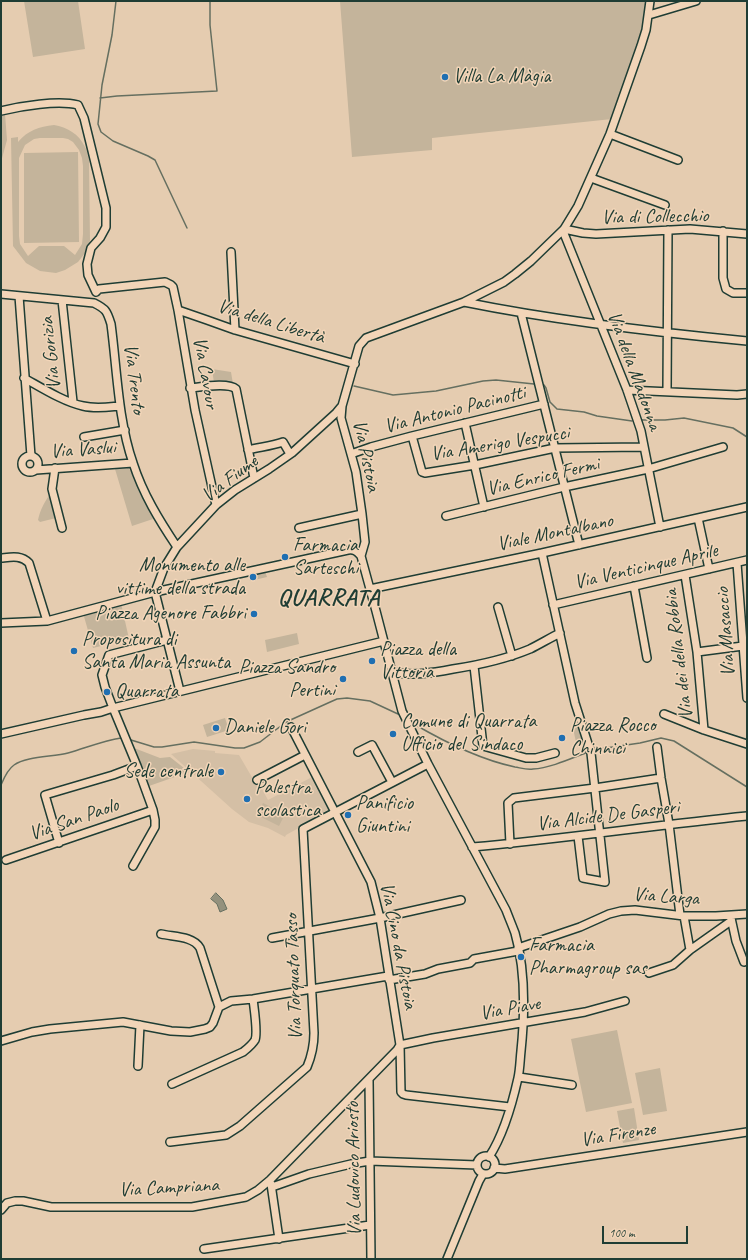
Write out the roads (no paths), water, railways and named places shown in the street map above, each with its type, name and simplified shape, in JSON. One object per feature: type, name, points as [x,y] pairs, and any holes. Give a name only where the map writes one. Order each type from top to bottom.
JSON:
[{"type":"street","name":"Via Pistoia","points":[[361,556],[365,542],[356,472],[341,418],[342,406],[359,346],[366,338],[464,302],[504,282],[536,256],[564,230],[574,214],[610,134],[646,30],[650,1]]},
{"type":"street","points":[[649,15],[696,1]]},
{"type":"street","points":[[1,111],[16,107],[68,102],[78,105],[84,118],[106,208],[106,227],[100,238],[91,248],[87,264],[88,275],[96,292],[94,303],[1,294]]},
{"type":"street","points":[[610,134],[678,160]]},
{"type":"street","points":[[591,178],[665,205]]},
{"type":"street","name":"Via di Collecchio","points":[[564,230],[596,234],[690,229],[747,234]]},
{"type":"street","name":"Via della Madonna","points":[[564,230],[600,325],[627,390],[641,431],[660,527]]},
{"type":"street","points":[[667,391],[668,230]]},
{"type":"street","points":[[723,232],[723,278],[726,289],[733,293],[747,293]]},
{"type":"street","points":[[232,252],[235,330]]},
{"type":"street","name":"Via Cavour","points":[[96,292],[99,289],[165,282],[172,287],[178,310],[190,388],[216,505]]},
{"type":"street","name":"Via Vaslui","points":[[19,296],[31,456]]},
{"type":"street","name":"Via Gorizia","points":[[62,300],[73,402]]},
{"type":"street","points":[[464,302],[521,313],[600,325],[667,334],[747,341]]},
{"type":"street","name":"Via Trento","points":[[94,303],[105,308],[111,324],[120,406],[133,463],[150,505],[177,547]]},
{"type":"street","name":"Via della Libertà","points":[[178,310],[235,330],[355,364]]},
{"type":"street","points":[[521,313],[579,545]]},
{"type":"street","points":[[24,378],[83,406],[100,408],[120,406]]},
{"type":"street","points":[[190,388],[215,386],[235,388],[254,478]]},
{"type":"street","points":[[627,390],[737,395],[747,394]]},
{"type":"street","name":"Via Antonio Pacinotti","points":[[351,454],[412,436],[544,404]]},
{"type":"street","name":"Via Fiume","points":[[155,592],[164,568],[177,547],[216,505],[290,454],[320,428],[342,406]]},
{"type":"street","points":[[465,423],[484,507]]},
{"type":"street","points":[[84,437],[125,430]]},
{"type":"street","name":"Via Amerigo Vespucci","points":[[412,436],[422,472],[425,473],[475,465],[555,448],[644,447]]},
{"type":"street","points":[[248,450],[263,446],[276,445],[283,442],[290,454]]},
{"type":"street","name":"Via Enrico Fermi","points":[[446,516],[564,487],[648,469],[723,447]]},
{"type":"street","points":[[31,456],[37,460],[37,466],[36,470],[28,472],[22,467],[22,464],[24,458],[31,456]]},
{"type":"street","name":"Via Vaslui","points":[[36,470],[133,463]]},
{"type":"street","points":[[55,468],[52,489],[62,528]]},
{"type":"street","name":"Viale Montalbano","points":[[370,589],[579,545],[747,507]]},
{"type":"street","points":[[299,528],[362,514]]},
{"type":"street","points":[[698,518],[709,569]]},
{"type":"street","points":[[1,623],[46,621],[155,592],[348,550],[356,550],[361,556],[402,711],[428,764],[506,910],[518,950],[523,984],[524,1023],[519,1077],[501,1136],[489,1157]]},
{"type":"street","points":[[542,553],[575,703],[590,748],[593,762],[605,882],[583,878],[578,836]]},
{"type":"street","points":[[1,558],[24,558],[29,563],[46,621]]},
{"type":"street","name":"Via Venticinque Aprile","points":[[553,605],[747,560]]},
{"type":"street","name":"Via Masaccio","points":[[737,563],[743,597],[743,646],[747,698]]},
{"type":"street","name":"Via dei della Robbia","points":[[685,575],[694,624],[704,730]]},
{"type":"street","points":[[634,586],[647,658]]},
{"type":"street","points":[[155,592],[180,691]]},
{"type":"street","points":[[498,607],[512,656]]},
{"type":"street","points":[[392,672],[407,675],[423,674],[474,666],[512,656],[531,649],[560,633]]},
{"type":"street","points":[[134,866],[155,827],[155,820],[153,810],[137,766],[113,708],[102,675],[109,655],[167,640]]},
{"type":"street","points":[[1,734],[100,712],[384,641]]},
{"type":"street","points":[[697,652],[743,646]]},
{"type":"street","points":[[474,666],[483,746],[526,758],[536,758],[555,753]]},
{"type":"street","points":[[664,714],[704,730],[747,744]]},
{"type":"street","name":"Via Cino da Pistoia","points":[[291,727],[371,882],[380,918],[400,1045],[401,1092],[403,1094],[510,1107]]},
{"type":"street","points":[[358,752],[372,745],[392,782]]},
{"type":"street","points":[[657,747],[682,916],[690,950]]},
{"type":"street","points":[[257,780],[305,755]]},
{"type":"street","points":[[335,812],[428,764]]},
{"type":"street","points":[[58,842],[45,795],[113,775],[137,766]]},
{"type":"street","points":[[510,844],[508,803],[514,798],[661,778]]},
{"type":"street","name":"Via San Paolo","points":[[3,860],[153,810]]},
{"type":"street","name":"Via Torquato Tasso","points":[[170,1142],[221,1136],[230,1133],[307,1067],[312,1056],[314,1044],[303,829],[335,812]]},
{"type":"street","name":"Via Alcide De Gasperi","points":[[472,847],[510,844],[669,824],[747,816]]},
{"type":"street","points":[[272,938],[380,918],[461,900]]},
{"type":"street","name":"Via Larga","points":[[219,1007],[231,1001],[254,999],[311,988],[425,974],[438,969],[470,963],[474,959],[518,950],[621,910],[635,910],[682,916],[731,918],[747,914]]},
{"type":"street","points":[[649,973],[673,965],[731,918],[736,942],[744,962]]},
{"type":"street","points":[[1,1041],[32,1032],[50,1029],[123,1022],[171,1031],[200,1031],[210,1027],[219,1007],[198,944],[187,939],[161,934]]},
{"type":"street","points":[[172,1084],[244,1052],[250,1047],[255,1040],[256,1034],[254,999]]},
{"type":"street","name":"Via Piave","points":[[400,1045],[585,1012],[625,1001]]},
{"type":"street","points":[[138,1066],[140,1025]]},
{"type":"street","name":"Via Campriana","points":[[1,1210],[7,1203],[15,1200],[51,1207],[192,1207],[246,1197],[271,1183],[369,1080],[400,1045]]},
{"type":"street","points":[[519,1077],[572,1085]]},
{"type":"street","name":"Via Ludovico Ariosto","points":[[369,1080],[370,1224],[372,1259]]},
{"type":"street","name":"Via Firenze","points":[[494,1168],[505,1169],[747,1132]]},
{"type":"street","points":[[477,1165],[478,1161],[482,1158],[489,1157]]},
{"type":"street","points":[[477,1165],[479,1170],[484,1174],[489,1174],[494,1168],[494,1164],[493,1160],[489,1157]]},
{"type":"street","points":[[279,1239],[271,1183],[350,1164],[370,1161],[477,1165]]},
{"type":"street","points":[[447,1259],[479,1181],[484,1174]]},
{"type":"street","points":[[204,1249],[279,1239],[370,1224]]},
{"type":"waterway","points":[[116,1],[112,35],[102,85],[98,124],[101,132],[113,141],[155,160],[187,228]]},
{"type":"waterway","points":[[100,98],[217,91],[210,25],[210,1]]},
{"type":"waterway","points":[[354,386],[393,395],[436,391],[483,381],[496,380],[534,384]]},
{"type":"waterway","points":[[544,385],[550,402],[557,409],[584,412],[597,416],[632,421]]},
{"type":"waterway","points":[[640,420],[684,418],[733,428],[747,437]]},
{"type":"waterway","points":[[131,740],[154,747],[194,742],[244,748],[260,742],[286,722],[337,699],[347,698],[370,701],[398,714]]},
{"type":"waterway","points":[[414,724],[437,737],[476,755],[502,764],[524,769],[547,767],[588,752]]},
{"type":"waterway","points":[[1,785],[9,769],[19,762],[32,758],[68,753],[121,738]]},
{"type":"waterway","points":[[594,750],[640,743],[661,738],[674,741],[747,787]]},
{"type":"place","name":"Villa La Màgia","points":[[445,77]]},
{"type":"place","name":"Farmacia Sarteschi","points":[[285,557]]},
{"type":"place","name":"Monumento alle vittime della strada","points":[[253,577]]},
{"type":"place","name":"Piazza Agenore Fabbri","points":[[254,614]]},
{"type":"place","name":"Propositura di Santa Maria Assunta","points":[[74,651]]},
{"type":"place","name":"Piazza della Vittoria","points":[[372,661]]},
{"type":"place","name":"Piazza Sandro Pertini","points":[[343,679]]},
{"type":"place","name":"Quarrata","points":[[107,692]]},
{"type":"place","name":"Daniele Gori","points":[[216,728]]},
{"type":"place","name":"Comune di Quarrata Ufficio del Sindaco","points":[[393,734]]},
{"type":"place","name":"Piazza Rocco Chinnici","points":[[562,738]]},
{"type":"place","name":"Sede centrale","points":[[221,772]]},
{"type":"place","name":"Palestra scolastica","points":[[247,799]]},
{"type":"place","name":"Panificio Giuntini","points":[[348,815]]},
{"type":"place","name":"Farmacia Pharmagroup sas","points":[[521,957]]},
{"type":"district","name":"QUARRATA","points":[[329,599]]}]
